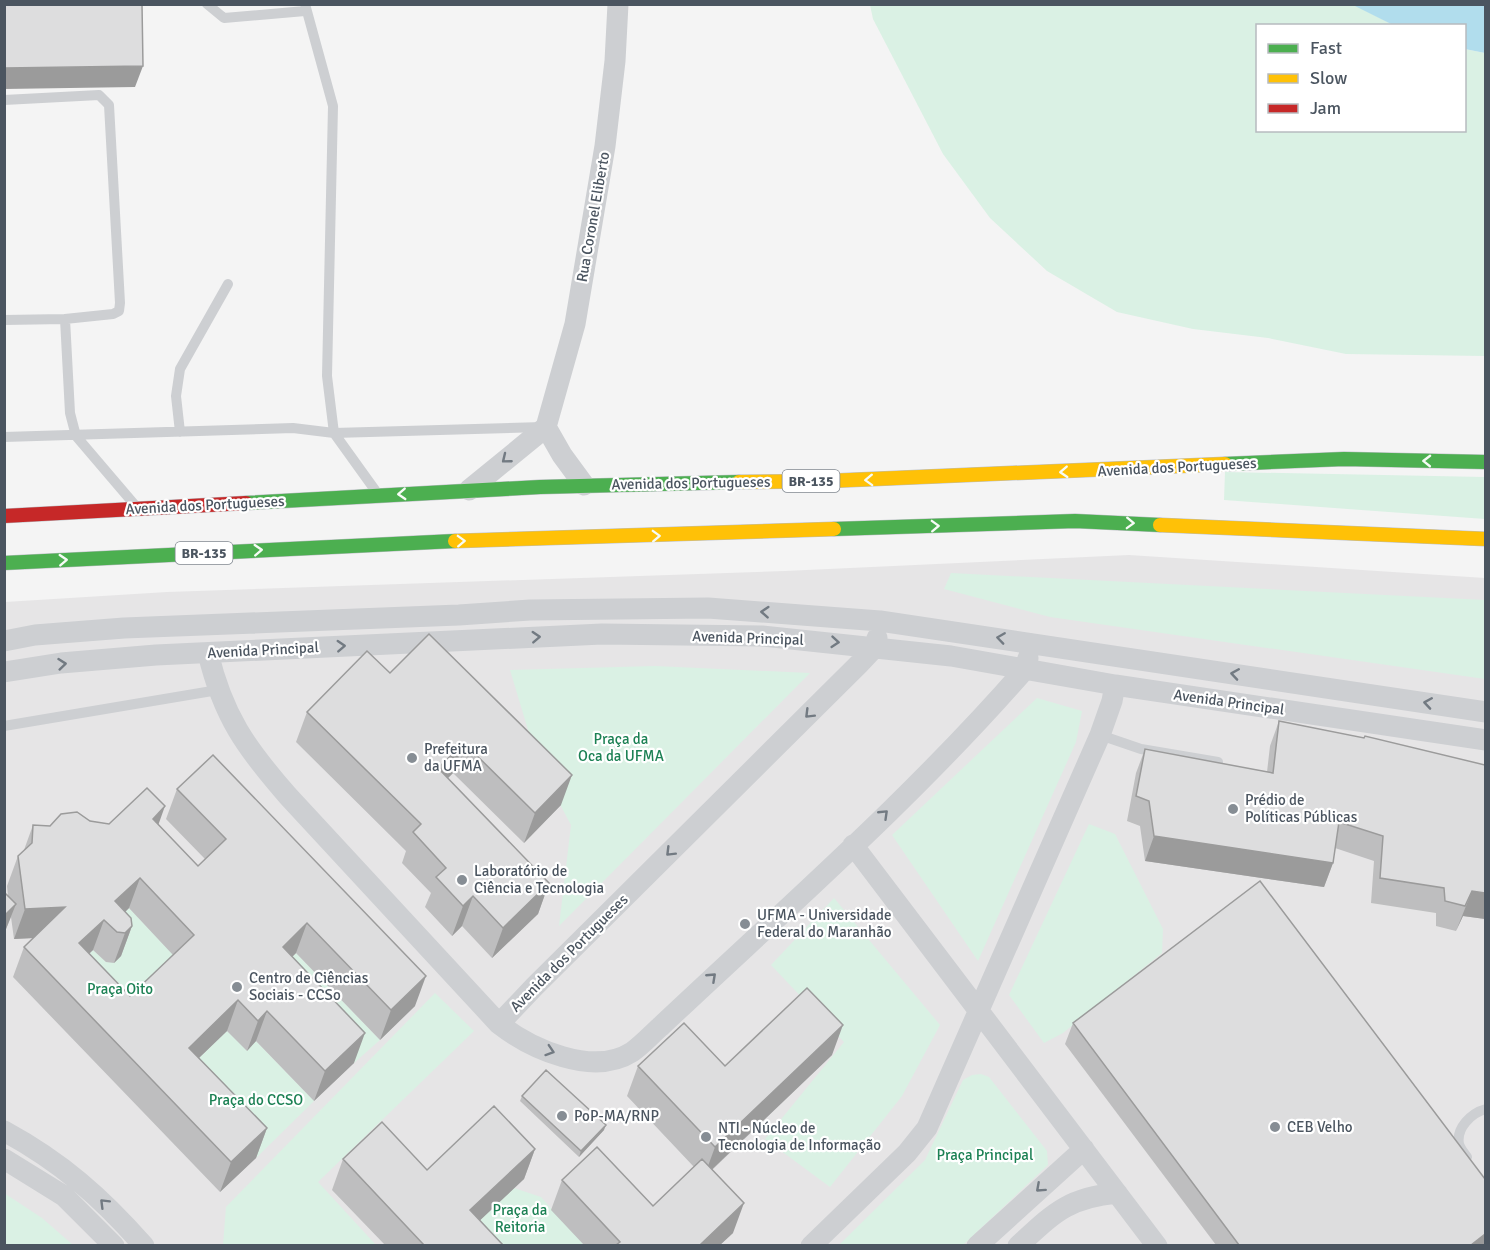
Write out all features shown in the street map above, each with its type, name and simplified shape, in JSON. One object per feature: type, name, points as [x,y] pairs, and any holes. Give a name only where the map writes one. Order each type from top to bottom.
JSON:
[{"type":"highway","name":"Avenida dos Portugueses","points":[[4,516],[584,485],[827,481],[1344,459],[1485,462]]},
{"type":"highway","points":[[415,508],[432,502],[508,498],[540,487]]},
{"type":"highway","name":"BR-135","points":[[4,563],[401,537],[1075,521],[1485,539]]},
{"type":"street","name":"Rua Coronel Eliberto","points":[[546,427],[575,324],[606,135],[615,61],[618,4]]},
{"type":"street","points":[[469,490],[546,427],[584,485]]},
{"type":"street","name":"Avenida Principal","points":[[4,641],[35,635],[124,628],[459,615],[530,610],[708,608],[880,621],[1485,712]]},
{"type":"street","points":[[459,615],[462,640]]},
{"type":"street","points":[[876,647],[880,621]]},
{"type":"street","name":"Avenida Principal","points":[[4,672],[61,663],[462,640],[602,634],[762,636],[951,656],[1114,685],[1485,740]]},
{"type":"street","points":[[1026,668],[1031,643]]},
{"type":"street","name":"Avenida dos Portugueses","points":[[876,647],[498,1024],[526,1043],[583,1060],[608,1062],[632,1052],[853,845],[960,740],[1026,668]]},
{"type":"street","points":[[208,653],[218,690],[238,733],[273,779],[498,1024]]},
{"type":"street","points":[[811,1245],[918,1142],[927,1128],[1100,735],[1112,701],[1114,685]]},
{"type":"street","points":[[853,845],[1157,1245]]},
{"type":"street","points":[[4,1131],[36,1148],[68,1170],[95,1194],[144,1245]]},
{"type":"street","points":[[977,1245],[1084,1149]]},
{"type":"street","points":[[4,1159],[64,1196],[114,1245]]},
{"type":"street","points":[[1018,1245],[1065,1206],[1079,1199],[1118,1193]]},
{"type":"lane","points":[[207,4],[224,18],[305,8],[333,106],[327,375],[334,433],[379,495]]},
{"type":"lane","points":[[4,100],[99,95],[109,105],[120,303],[119,311],[113,314],[65,319],[4,320]]},
{"type":"lane","points":[[180,432],[176,396],[180,369],[228,284]]},
{"type":"lane","points":[[65,319],[70,413],[76,436],[138,509]]},
{"type":"lane","points":[[4,437],[293,428],[334,433],[546,427]]},
{"type":"lane","points":[[4,726],[218,690]]},
{"type":"lane","points":[[1100,735],[1141,749],[1218,762]]},
{"type":"lane","points":[[1475,1170],[1459,1145],[1460,1131],[1466,1120],[1485,1108]]},
{"type":"shaded area","name":"UFMA - Universidade Federal do Maranhão","points":[[1129,555],[1485,578],[1485,1245],[5,1246],[5,602],[167,592],[785,571]]},
{"type":"green space","points":[[1353,4],[1391,24],[1256,24],[1256,132],[1466,132],[1466,49],[1485,53],[1485,356],[1346,354],[1268,338],[1193,329],[1117,312],[1047,271],[990,218],[943,154],[873,19],[870,5]]},
{"type":"green space","points":[[1225,472],[1485,477],[1485,519],[1224,500]]},
{"type":"green space","points":[[951,573],[1485,600],[1485,679],[1050,617],[944,589]]},
{"type":"green space","name":"Praça da Oca da UFMA","points":[[655,666],[810,673],[559,926],[571,825],[538,763],[510,670]]},
{"type":"green space","points":[[1037,698],[1082,711],[1076,742],[978,961],[892,835]]},
{"type":"green space","points":[[1089,824],[1115,834],[1163,929],[1162,953],[1063,1033],[1044,1043],[1009,995]]},
{"type":"green space","points":[[834,898],[940,1025],[902,1096],[830,1187],[765,1139],[844,1042],[771,965]]},
{"type":"green space","name":"Praça Oito","points":[[129,908],[198,981],[141,1005],[49,938],[92,949],[106,962],[104,931]]},
{"type":"green space","points":[[296,953],[380,1040],[354,1063],[272,977]]},
{"type":"green space","points":[[435,993],[474,1031],[318,1182],[376,1245],[223,1245],[226,1207]]},
{"type":"green space","name":"Praça do CCSO","points":[[227,1031],[247,1050],[256,1041],[314,1101],[256,1158],[178,1078]]},
{"type":"green space","name":"Praça Principal","points":[[981,1074],[989,1077],[1047,1151],[1048,1165],[963,1245],[838,1246],[925,1160],[963,1080],[972,1075]]},
{"type":"green space","name":"Praça da Reitoria","points":[[514,1188],[541,1197],[584,1245],[464,1246],[459,1240]]},
{"type":"green space","points":[[4,1193],[42,1218],[73,1245],[5,1245]]},
{"type":"water","points":[[1353,5],[1485,5],[1485,53],[1466,49],[1466,24],[1391,24]]},
{"type":"building","points":[[4,4],[142,4],[143,66],[4,68]]},
{"type":"building","points":[[429,634],[572,775],[535,813],[464,743],[438,768],[549,883],[503,928],[473,896],[463,906],[436,877],[446,868],[413,832],[421,824],[307,712],[367,651],[390,673]]},
{"type":"building","points":[[1279,721],[1364,738],[1365,736],[1485,765],[1485,893],[1472,891],[1465,906],[1445,901],[1444,888],[1380,878],[1383,836],[1339,822],[1333,863],[1154,836],[1149,801],[1136,796],[1145,749],[1273,773]]},
{"type":"building","points":[[213,755],[426,976],[391,1010],[307,923],[283,947],[365,1033],[325,1071],[267,1011],[258,1021],[238,1000],[189,1048],[267,1128],[231,1162],[24,947],[65,907],[25,909],[18,856],[32,843],[33,825],[50,826],[61,814],[77,812],[90,821],[109,824],[147,788],[165,806],[153,819],[198,866],[226,839],[177,789]],"holes":[[[140,878],[194,935],[130,996],[79,943],[104,920],[117,932],[125,933],[132,926],[131,918],[115,901]]]},
{"type":"building","name":"CEB Velho","points":[[1260,881],[1485,1179],[1485,1234],[1471,1245],[1239,1245],[1073,1023]]},
{"type":"building","points":[[4,892],[16,904],[4,916]]},
{"type":"building","points":[[807,988],[843,1025],[715,1147],[638,1066],[684,1023],[725,1066]]},
{"type":"building","name":"PoP-MA/RNP","points":[[546,1070],[606,1125],[581,1151],[522,1096]]},
{"type":"building","points":[[494,1106],[535,1149],[470,1210],[503,1245],[424,1245],[343,1159],[382,1122],[427,1170]]},
{"type":"building","points":[[597,1147],[653,1206],[702,1159],[744,1203],[702,1245],[616,1245],[620,1242],[562,1180]]},
{"type":"traffic: fast","points":[[1225,464],[1344,459],[1486,462]]},
{"type":"traffic: fast","points":[[246,503],[540,487],[739,482]]},
{"type":"traffic: fast","points":[[834,529],[1075,521],[1160,525]]},
{"type":"traffic: fast","points":[[4,563],[455,541]]},
{"type":"traffic: slow","points":[[739,482],[827,481],[1225,464]]},
{"type":"traffic: slow","points":[[1160,525],[1486,539]]},
{"type":"traffic: slow","points":[[455,541],[834,529]]},
{"type":"traffic: jam","points":[[4,516],[246,503]]},
{"type":"place","name":"Prefeitura da UFMA","points":[[412,758]]},
{"type":"place","name":"Prédio de Políticas Públicas","points":[[1233,809]]},
{"type":"place","name":"Laboratório de Ciência e Tecnologia","points":[[462,880]]},
{"type":"place","name":"UFMA - Universidade Federal do Maranhão","points":[[745,924]]},
{"type":"place","name":"Centro de Ciências Sociais - CCSo","points":[[237,987]]},
{"type":"place","name":"PoP-MA/RNP","points":[[562,1116]]},
{"type":"place","name":"CEB Velho","points":[[1275,1127]]},
{"type":"place","name":"NTI - Núcleo de Tecnologia de Informação","points":[[706,1137]]}]
